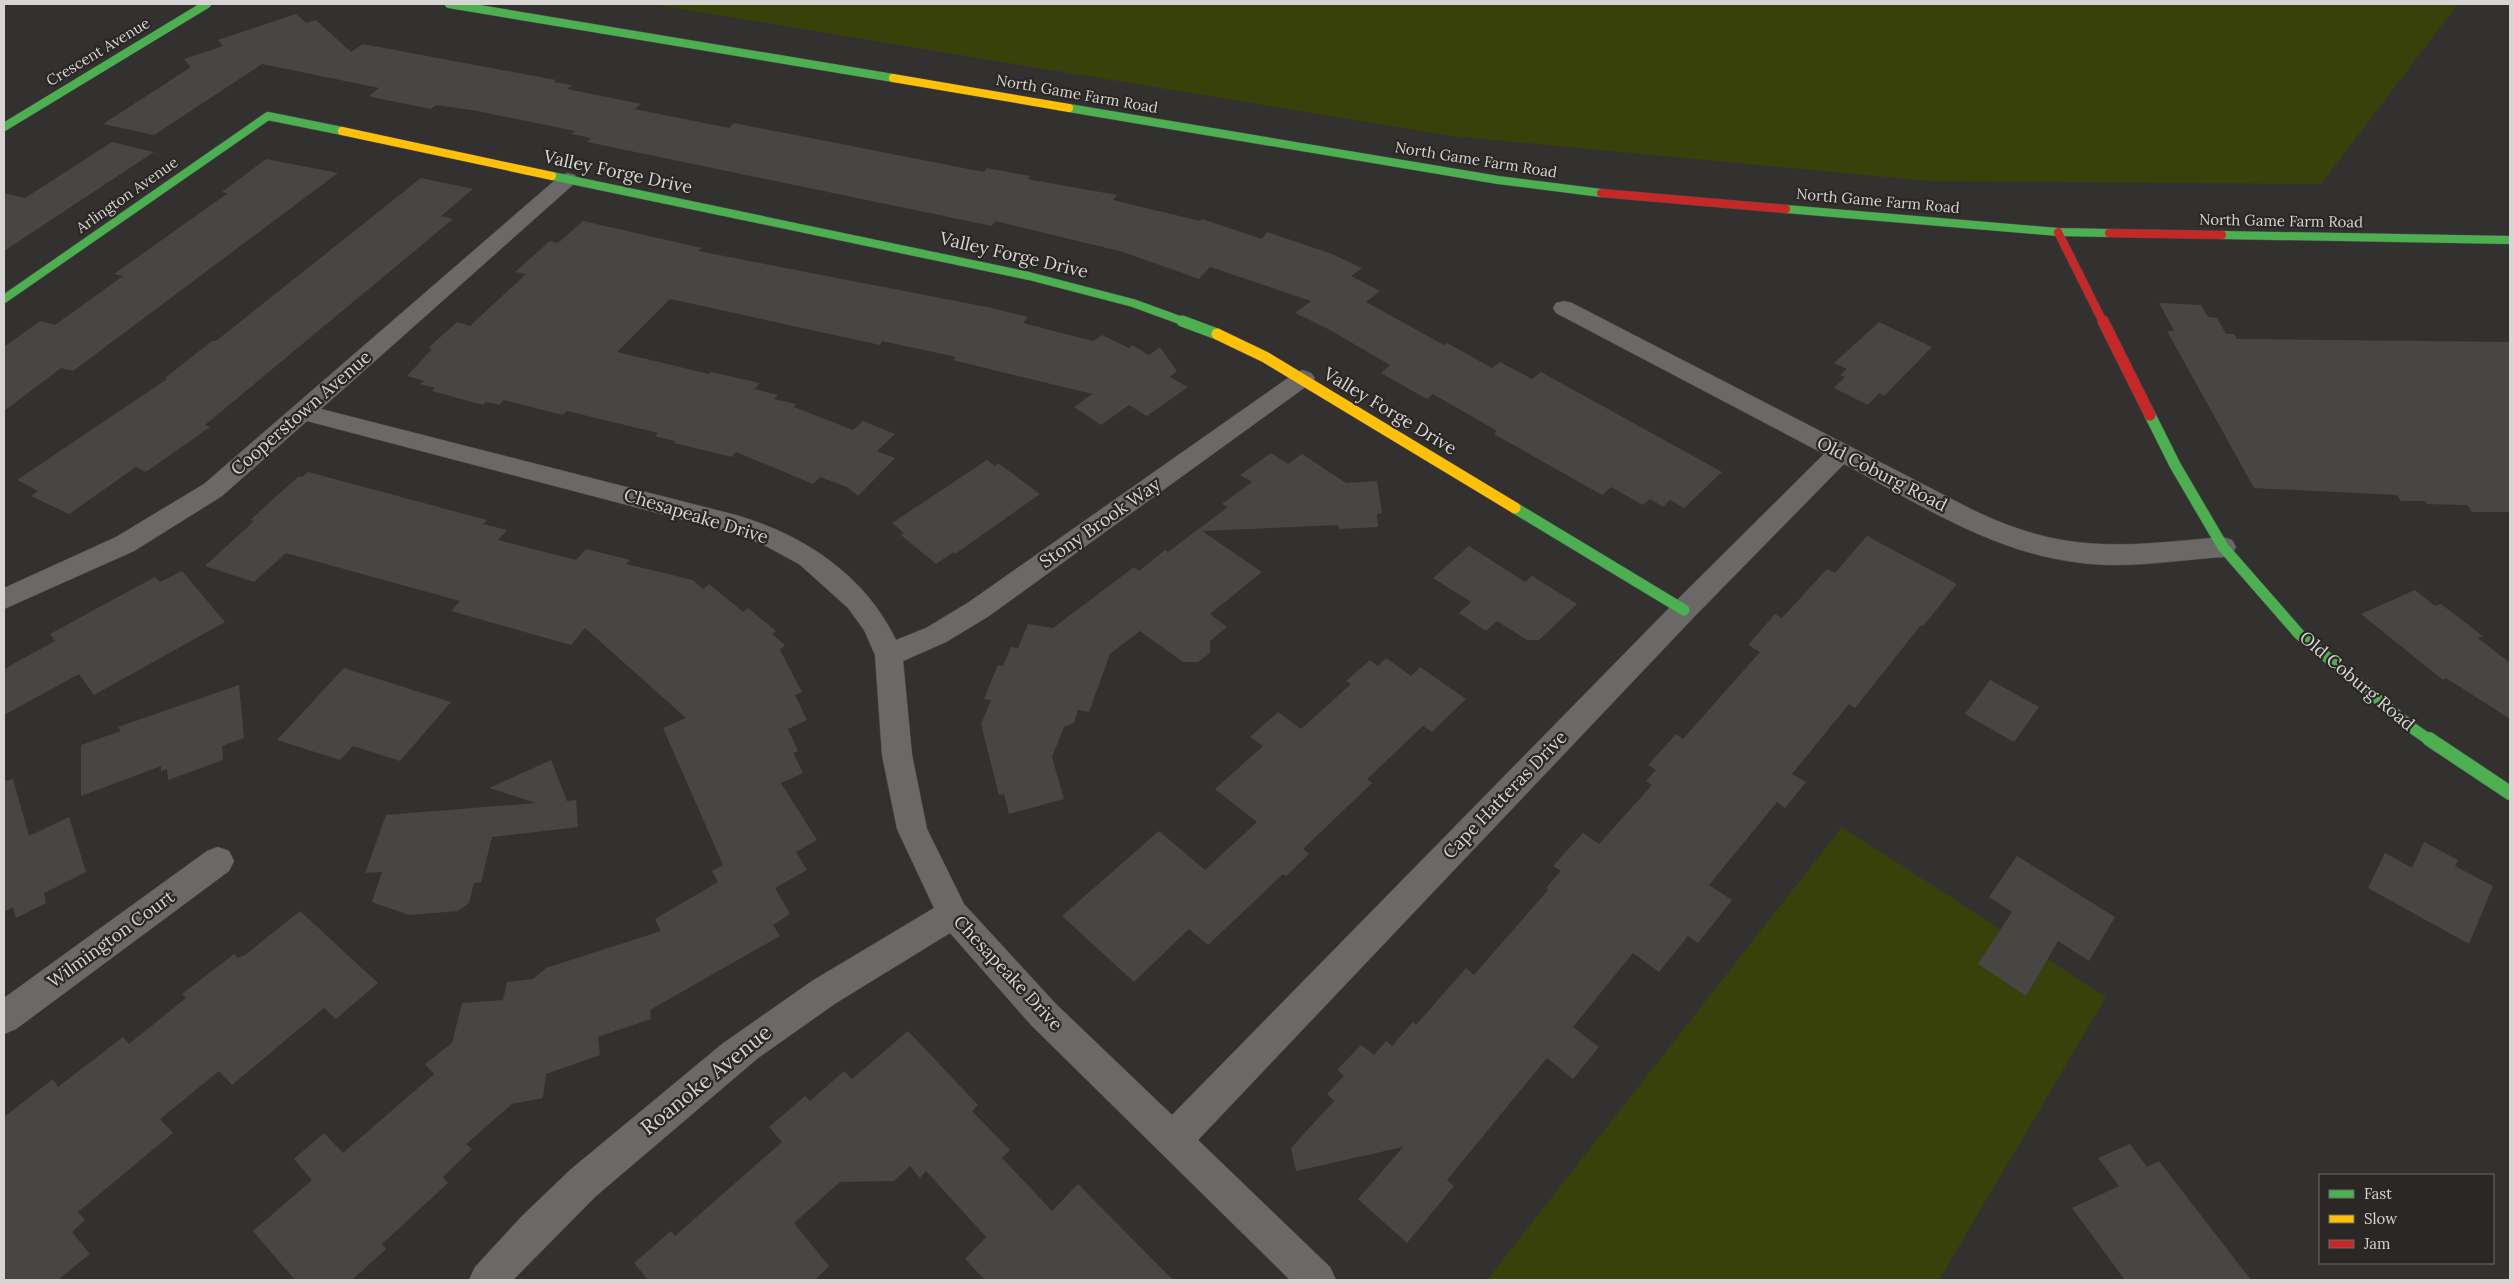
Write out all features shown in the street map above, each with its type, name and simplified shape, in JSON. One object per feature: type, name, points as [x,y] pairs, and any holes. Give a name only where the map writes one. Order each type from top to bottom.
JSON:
[{"type":"street","name":"Crescent Avenue","points":[[4,127],[207,4]]},
{"type":"street","name":"North Game Farm Road","points":[[449,4],[1498,180],[1579,191],[2058,232],[2510,240]]},
{"type":"street","name":"Valley Forge Drive","points":[[268,116],[1071,285],[1166,312],[1234,340],[1303,378],[1684,610]]},
{"type":"street","name":"Arlington Avenue","points":[[4,299],[268,116]]},
{"type":"street","name":"Cooperstown Avenue","points":[[4,599],[92,561],[158,526],[212,490],[568,179]]},
{"type":"street","name":"Old Coburg Road","points":[[2058,232],[2175,465],[2224,547],[2299,634],[2415,730],[2510,793]]},
{"type":"street","name":"Old Coburg Road","points":[[1564,308],[1840,453],[1984,526],[2025,542],[2050,549],[2102,555],[2224,547]]},
{"type":"street","name":"Stony Brook Way","points":[[889,655],[936,635],[979,609],[1303,378]]},
{"type":"street","name":"Chesapeake Drive","points":[[303,412],[698,513],[771,537],[808,558],[857,601],[875,625],[889,655],[897,755],[907,810],[912,829],[953,914],[1026,996],[1317,1280]]},
{"type":"street","name":"Cape Hatteras Drive","points":[[1173,1140],[1684,610],[1840,453]]},
{"type":"street","name":"Wilmington Court","points":[[4,1018],[218,861]]},
{"type":"street","name":"Roanoke Avenue","points":[[488,1280],[577,1190],[642,1130],[719,1068],[780,1021],[847,977],[953,914]]},
{"type":"green space","points":[[651,4],[2458,4],[2321,184],[1929,181],[1452,136]]},
{"type":"green space","points":[[1842,827],[2106,997],[1939,1280],[1487,1280]]},
{"type":"building","points":[[296,14],[306,23],[316,20],[351,52],[363,44],[556,80],[554,82],[572,85],[567,89],[641,104],[634,109],[729,128],[734,123],[984,172],[987,168],[1030,176],[1027,179],[1117,195],[1113,200],[1200,221],[1202,219],[1262,239],[1267,232],[1332,254],[1362,268],[1351,276],[1380,291],[1366,302],[1444,345],[1447,343],[1492,368],[1500,362],[1532,379],[1541,372],[1722,472],[1684,508],[1670,500],[1663,507],[1650,499],[1643,505],[1611,487],[1602,495],[1494,434],[1497,431],[1433,394],[1427,399],[1381,373],[1390,365],[1330,330],[1295,313],[1311,301],[1210,267],[1199,279],[1123,252],[995,221],[992,226],[587,142],[591,138],[571,134],[575,131],[477,111],[436,105],[431,109],[369,96],[379,88],[262,64],[154,135],[103,124],[191,67],[184,59],[223,46],[218,40]]},
{"type":"building","points":[[112,142],[154,152],[4,251],[4,193],[25,198]]},
{"type":"building","points":[[266,159],[338,173],[73,371],[61,368],[4,411],[4,347],[40,321],[55,325],[123,276],[114,274],[228,193],[222,192]]},
{"type":"building","points":[[421,178],[473,189],[441,216],[453,219],[205,425],[210,427],[146,472],[136,467],[69,514],[31,496],[38,491],[17,480],[167,379],[165,378],[212,341],[216,341]]},
{"type":"building","points":[[583,221],[702,248],[698,251],[987,307],[1028,317],[1023,323],[1093,341],[1102,335],[1129,348],[1132,345],[1149,355],[1160,347],[1177,371],[1170,377],[1188,387],[1147,416],[1129,405],[1101,425],[1074,407],[1092,394],[953,360],[956,357],[882,341],[880,345],[670,299],[617,352],[709,374],[711,372],[760,383],[754,389],[778,395],[774,399],[796,404],[794,407],[853,430],[863,421],[895,434],[877,451],[895,458],[858,496],[847,487],[820,477],[813,484],[736,452],[732,457],[674,443],[675,441],[655,436],[658,433],[567,411],[562,415],[504,400],[499,405],[486,402],[483,405],[432,391],[435,388],[420,384],[424,381],[407,376],[432,349],[428,348],[457,322],[470,326],[526,274],[515,272],[550,241],[558,243]]},
{"type":"building","points":[[2159,303],[2201,305],[2208,317],[2217,318],[2226,334],[2234,334],[2237,339],[2510,342],[2510,512],[2472,512],[2467,505],[2401,501],[2397,495],[2254,488],[2167,331],[2174,331]]},
{"type":"building","points":[[1879,322],[1932,347],[1884,396],[1879,393],[1868,405],[1834,388],[1845,377],[1840,375],[1847,369],[1834,363]]},
{"type":"building","points":[[1271,453],[1288,464],[1302,454],[1346,483],[1377,481],[1382,513],[1377,514],[1378,527],[1339,529],[1338,525],[1202,531],[1262,572],[1210,614],[1227,627],[1210,641],[1210,653],[1198,662],[1183,662],[1140,631],[1110,654],[1089,712],[1078,710],[1074,723],[1064,727],[1052,757],[1064,799],[1009,814],[1004,794],[999,795],[981,724],[991,700],[984,699],[998,665],[1003,666],[1011,647],[1018,648],[1028,624],[1053,628],[1134,567],[1139,571],[1165,550],[1168,552],[1228,507],[1222,504],[1252,482],[1240,475]]},
{"type":"building","points":[[987,460],[995,466],[998,463],[1040,494],[955,554],[954,552],[936,564],[901,535],[904,533],[892,523]]},
{"type":"building","points":[[308,472],[487,520],[483,524],[507,530],[498,540],[576,560],[586,549],[630,560],[626,564],[693,580],[703,589],[709,584],[743,612],[748,608],[776,631],[772,634],[785,645],[780,650],[802,692],[795,695],[807,720],[788,729],[798,751],[793,753],[803,773],[781,783],[817,840],[796,852],[807,870],[775,888],[790,914],[773,925],[780,936],[650,1010],[651,1019],[598,1037],[600,1055],[546,1074],[543,1098],[512,1104],[466,1144],[472,1149],[443,1177],[448,1183],[382,1244],[386,1249],[352,1280],[295,1280],[253,1231],[312,1180],[294,1159],[324,1133],[343,1153],[434,1074],[425,1064],[452,1043],[462,1003],[503,1000],[507,982],[533,979],[546,968],[661,931],[655,919],[718,882],[712,871],[723,865],[663,728],[686,718],[585,628],[571,645],[451,611],[460,601],[286,553],[254,582],[205,566],[254,521],[250,520],[299,476],[302,477]]},
{"type":"building","points":[[1867,536],[1957,584],[1923,626],[1921,625],[1855,708],[1849,704],[1792,774],[1806,782],[1785,808],[1777,802],[1709,885],[1732,900],[1698,943],[1688,936],[1659,972],[1633,953],[1573,1027],[1599,1047],[1573,1079],[1547,1058],[1447,1180],[1454,1186],[1407,1243],[1358,1199],[1403,1147],[1296,1171],[1291,1148],[1334,1101],[1327,1094],[1344,1076],[1337,1070],[1361,1045],[1374,1055],[1386,1041],[1392,1046],[1413,1022],[1416,1025],[1466,968],[1474,975],[1548,890],[1546,888],[1561,871],[1553,866],[1583,833],[1599,844],[1652,785],[1646,781],[1656,770],[1648,765],[1676,734],[1683,739],[1760,652],[1748,645],[1775,614],[1782,618],[1827,569],[1835,573]]},
{"type":"building","points":[[1469,546],[1525,582],[1532,576],[1577,604],[1539,640],[1527,640],[1497,621],[1486,631],[1459,613],[1471,602],[1433,578]]},
{"type":"building","points":[[182,571],[225,622],[94,695],[79,674],[4,715],[4,669],[55,641],[50,634],[155,577],[160,582]]},
{"type":"building","points":[[2415,590],[2435,606],[2441,604],[2483,636],[2478,638],[2510,663],[2510,719],[2446,678],[2443,680],[2361,614]]},
{"type":"building","points":[[1386,658],[1411,676],[1420,667],[1466,699],[1432,732],[1423,726],[1367,779],[1372,783],[1303,849],[1309,854],[1286,876],[1283,874],[1208,945],[1189,929],[1134,982],[1062,916],[1159,831],[1205,870],[1257,822],[1215,789],[1263,746],[1250,737],[1278,712],[1301,729],[1351,684],[1346,681],[1370,660],[1378,666]]},
{"type":"building","points":[[344,668],[451,702],[400,761],[353,746],[340,760],[277,740]]},
{"type":"building","points":[[1990,680],[2039,707],[2014,742],[1965,714]]},
{"type":"building","points":[[239,685],[244,738],[222,746],[223,760],[168,780],[167,769],[161,771],[161,766],[81,796],[81,745],[121,731],[118,727]]},
{"type":"building","points":[[551,760],[567,801],[576,800],[578,827],[492,837],[481,882],[474,883],[469,903],[458,911],[409,915],[372,902],[382,872],[365,873],[386,815],[536,803],[489,788]]},
{"type":"building","points":[[13,779],[29,836],[69,817],[86,872],[44,893],[46,903],[16,918],[13,907],[4,912],[4,781]]},
{"type":"building","points":[[2424,842],[2458,860],[2455,866],[2493,886],[2469,944],[2368,888],[2385,853],[2412,868]]},
{"type":"building","points":[[2017,856],[2115,917],[2089,961],[2058,941],[2026,996],[1978,964],[2012,912],[1989,897]]},
{"type":"building","points":[[300,911],[378,983],[336,1019],[324,1008],[232,1085],[219,1071],[160,1119],[173,1133],[78,1212],[85,1220],[72,1232],[90,1254],[58,1280],[4,1280],[4,1117],[53,1079],[58,1087],[123,1037],[129,1044],[186,998],[182,994],[234,954],[238,958],[245,955]]},
{"type":"building","points":[[908,1031],[978,1105],[972,1111],[1010,1150],[1002,1158],[1052,1211],[1078,1184],[1173,1280],[985,1280],[965,1259],[986,1237],[926,1171],[920,1178],[910,1166],[894,1181],[840,1182],[794,1223],[829,1266],[815,1280],[648,1280],[634,1263],[671,1231],[675,1236],[782,1142],[769,1127],[805,1096],[810,1101],[844,1071],[852,1079]]},
{"type":"building","points":[[2130,1144],[2147,1167],[2159,1161],[2251,1280],[2125,1280],[2072,1208],[2119,1186],[2098,1158]]},
{"type":"traffic: fast","points":[[4,127],[207,4]]},
{"type":"traffic: fast","points":[[449,4],[893,78]]},
{"type":"traffic: fast","points":[[1069,108],[1498,180],[1601,193]]},
{"type":"traffic: fast","points":[[4,299],[268,116],[342,131]]},
{"type":"traffic: fast","points":[[552,176],[1029,276],[1133,303],[1217,334]]},
{"type":"traffic: fast","points":[[1786,209],[2058,232],[2109,233]]},
{"type":"traffic: fast","points":[[2222,235],[2510,240]]},
{"type":"traffic: fast","points":[[2150,415],[2175,465],[2223,547],[2299,634],[2415,730],[2510,793]]},
{"type":"traffic: fast","points":[[1515,508],[1684,610]]},
{"type":"traffic: slow","points":[[893,78],[1069,108]]},
{"type":"traffic: slow","points":[[342,131],[552,176]]},
{"type":"traffic: slow","points":[[1217,334],[1265,357],[1515,508]]},
{"type":"traffic: jam","points":[[1601,193],[1786,209]]},
{"type":"traffic: jam","points":[[2058,232],[2150,415]]},
{"type":"traffic: jam","points":[[2109,233],[2222,235]]}]
